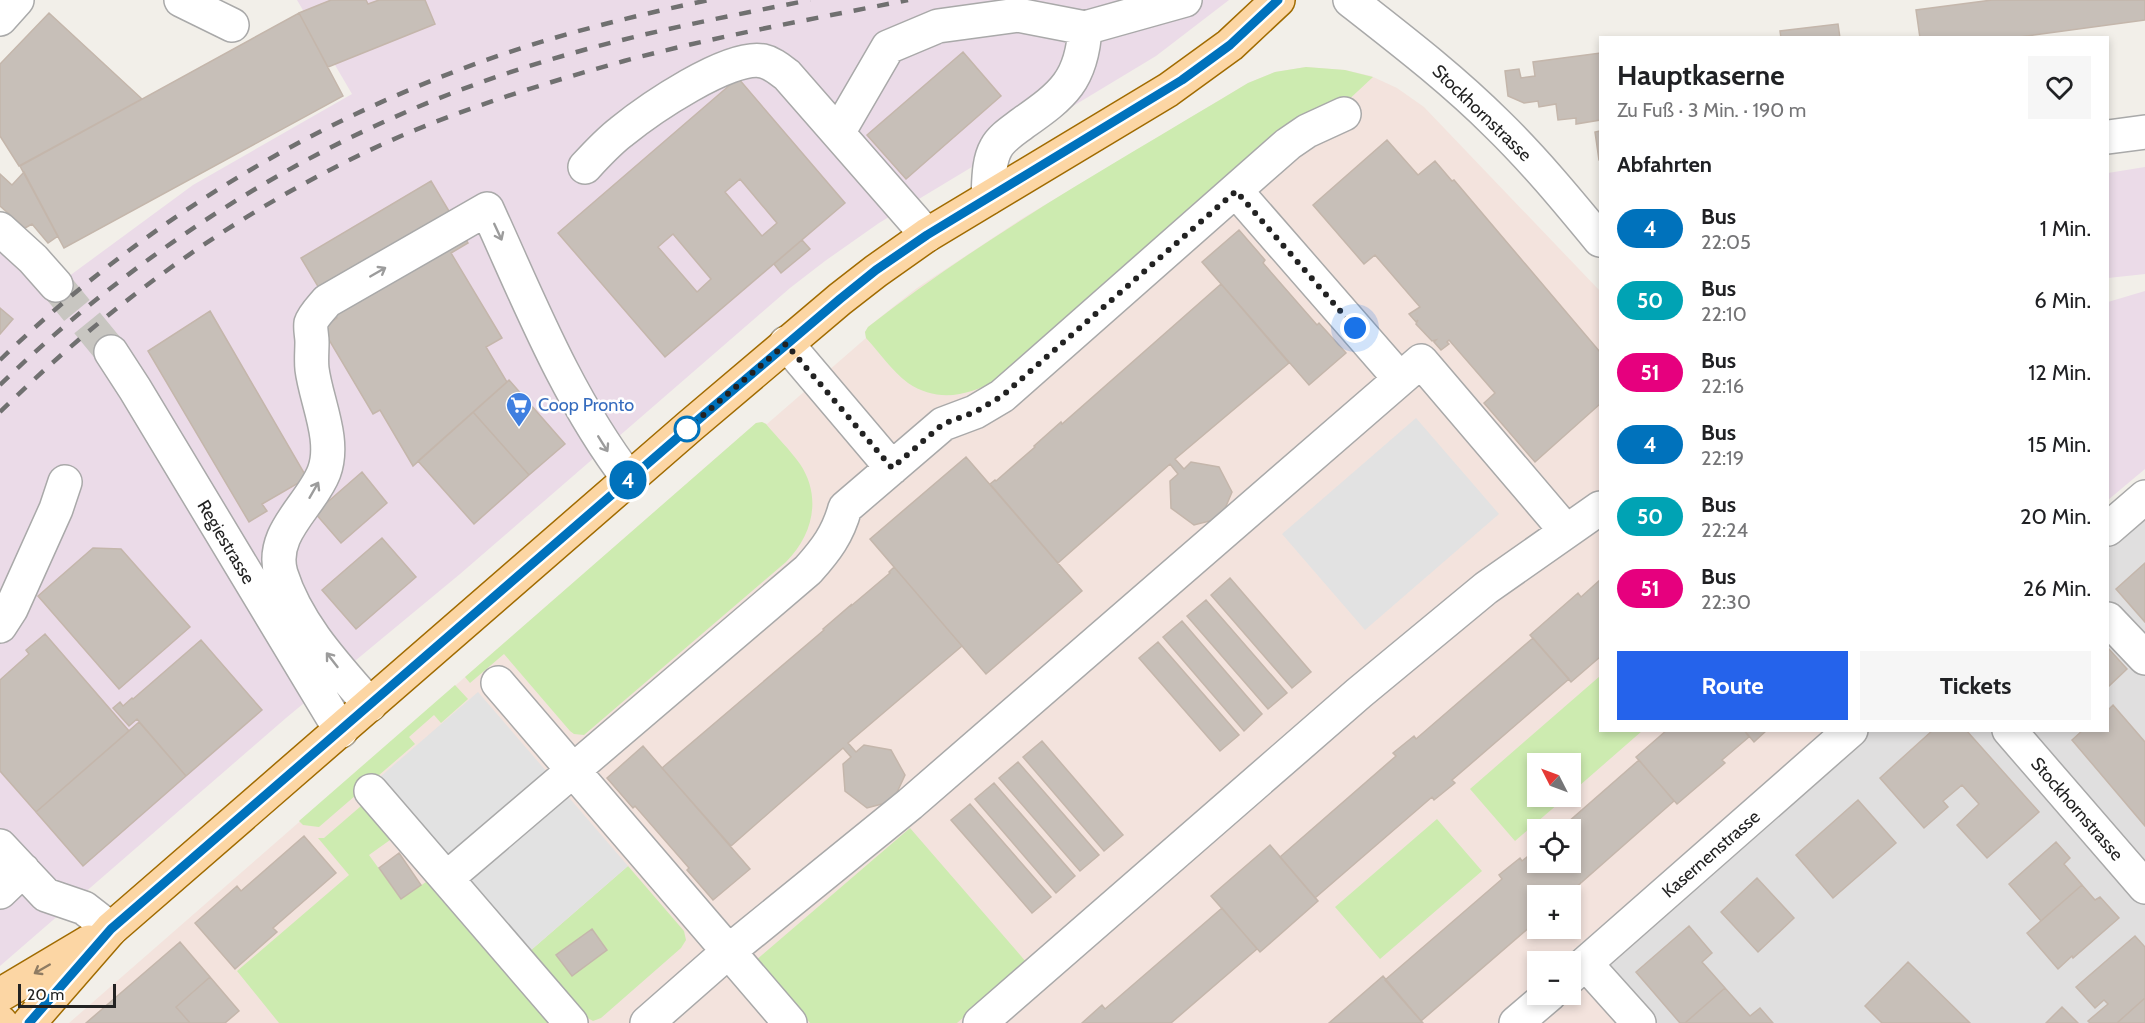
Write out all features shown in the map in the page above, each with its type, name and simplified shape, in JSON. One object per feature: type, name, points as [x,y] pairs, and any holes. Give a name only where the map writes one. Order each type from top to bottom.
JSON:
[{"type":"main road","points":[[29,1023],[111,929],[629,479],[876,270],[927,235],[1176,84],[1230,45],[1278,0]]},
{"type":"main road","points":[[0,995],[111,929]]},
{"type":"street","points":[[0,19],[17,0]]},
{"type":"street","points":[[181,0],[232,25]]},
{"type":"street","points":[[838,133],[888,47],[938,26],[1018,15],[1085,28],[1185,0]]},
{"type":"street","name":"Stockhornstrasse","points":[[1350,0],[1453,82],[1594,224]]},
{"type":"street","points":[[988,198],[990,166],[996,147],[1008,134],[1054,102],[1075,75],[1083,52],[1085,28]]},
{"type":"street","points":[[585,167],[619,133],[655,107],[703,79],[732,66],[762,61],[780,70],[927,235]]},
{"type":"street","points":[[447,878],[808,570],[829,546],[839,528],[845,508],[943,424],[975,412],[1002,396],[1288,144],[1306,131],[1344,114]]},
{"type":"street","points":[[2109,137],[2145,132]]},
{"type":"street","points":[[1236,191],[1400,379]]},
{"type":"street","points":[[370,705],[308,629],[294,606],[280,572],[281,545],[293,518],[306,503],[324,472],[327,448],[312,368],[311,322],[327,301],[487,209],[552,352],[604,446],[629,479]]},
{"type":"street","points":[[0,229],[33,259],[56,285]]},
{"type":"street","points":[[786,344],[892,468]]},
{"type":"street","name":"Regiestrasse","points":[[111,352],[340,731]]},
{"type":"street","points":[[647,1023],[729,951],[910,804],[1420,361],[1566,531]]},
{"type":"street","points":[[0,626],[11,609],[56,509],[65,482]]},
{"type":"street","points":[[2109,528],[2145,497]]},
{"type":"street","points":[[980,1023],[1359,693],[1486,588],[1599,509]]},
{"type":"street","points":[[2109,621],[2145,658]]},
{"type":"street","points":[[498,683],[790,1023]]},
{"type":"street","name":"Kasernenstrasse","points":[[1581,967],[1849,732]]},
{"type":"street","name":"Stockhornstrasse","points":[[2010,732],[2145,887]]},
{"type":"street","points":[[371,791],[571,1023]]},
{"type":"street","points":[[0,846],[11,881],[84,908],[111,929]]},
{"type":"street","points":[[1581,973],[1639,1023]]},
{"type":"street","points":[[1516,1023],[1537,1005]]},
{"type":"shaded area","points":[[297,0],[1229,0],[1156,56],[879,223],[790,288],[460,574],[286,718],[0,966],[0,229],[57,285],[193,185],[352,94]]},
{"type":"shaded area","points":[[1306,67],[1345,70],[1371,76],[1397,88],[1424,107],[1599,290],[1599,732],[1829,732],[1572,951],[1527,951],[1527,1005],[1581,1005],[1581,978],[1622,1023],[69,1023],[756,423],[767,424],[866,338],[865,332],[868,327],[917,288],[1023,218],[1248,83],[1275,72]]},
{"type":"shaded area","points":[[2145,167],[2145,274],[2109,278],[2109,173]]},
{"type":"shaded area","points":[[2145,291],[2145,469],[2109,499],[2109,302]]},
{"type":"shaded area","points":[[1416,418],[1499,514],[1365,630],[1282,534]]},
{"type":"shaded area","points":[[2145,497],[2145,1023],[1639,1023],[1586,964],[1850,732],[2109,732],[2109,528]]},
{"type":"shaded area","points":[[478,692],[628,866],[530,951],[380,777]]},
{"type":"green space","points":[[1306,67],[1345,70],[1373,77],[1343,105],[997,379],[965,393],[942,395],[930,393],[902,378],[866,338],[865,332],[868,327],[913,293],[1054,199],[1248,83],[1275,72]]},
{"type":"green space","points":[[762,422],[800,464],[811,489],[811,515],[808,528],[803,540],[786,562],[584,735],[570,731],[504,654],[470,683],[465,677],[756,423]]},
{"type":"green space","points":[[1599,677],[1599,732],[1641,732],[1581,784],[1581,753],[1527,753],[1527,807],[1554,807],[1540,819],[1527,819],[1527,831],[1515,841],[1470,789]]},
{"type":"green space","points":[[455,685],[468,699],[441,723],[434,715],[409,737],[415,744],[319,827],[303,825],[299,821]]},
{"type":"green space","points":[[361,806],[390,840],[369,855],[401,899],[426,882],[548,1023],[279,1023],[237,971],[349,875],[318,838],[324,838]]},
{"type":"green space","points":[[1437,819],[1482,871],[1380,959],[1335,907]]},
{"type":"green space","points":[[910,828],[1027,963],[957,1023],[810,1023],[755,961]]},
{"type":"green space","points":[[628,866],[684,931],[686,940],[681,948],[601,1018],[593,1021],[586,1017],[530,951]]},
{"type":"building","points":[[331,0],[366,0],[368,4],[379,0],[425,0],[435,24],[328,67],[299,13]]},
{"type":"building","points":[[1992,0],[2145,0],[2145,20],[2027,36],[1920,36],[1916,10]]},
{"type":"building","points":[[49,13],[142,99],[19,166],[0,136],[0,64]]},
{"type":"building","points":[[299,13],[343,96],[64,248],[20,166]]},
{"type":"building","points":[[1838,24],[1840,36],[1781,36],[1780,31]]},
{"type":"building","points":[[963,52],[1001,96],[906,179],[867,135]]},
{"type":"building","points":[[1599,53],[1599,120],[1576,124],[1576,118],[1558,120],[1556,104],[1539,107],[1538,101],[1524,103],[1508,96],[1505,71],[1519,69],[1521,78],[1535,76],[1533,62]]},
{"type":"building","points":[[738,78],[845,203],[665,357],[558,233]],"holes":[[[740,179],[777,223],[762,236],[725,192]],[[673,234],[711,279],[697,292],[658,247]]]},
{"type":"building","points":[[1599,131],[1599,160],[1595,132]]},
{"type":"building","points":[[1387,140],[1418,175],[1435,161],[1452,181],[1454,180],[1599,351],[1599,405],[1535,462],[1484,403],[1495,393],[1449,340],[1447,342],[1449,344],[1441,350],[1434,342],[1436,340],[1432,341],[1416,324],[1418,320],[1416,322],[1409,314],[1420,307],[1375,255],[1364,264],[1313,205]]},
{"type":"building","points":[[24,172],[58,236],[48,243],[32,224],[25,228],[0,206],[0,174],[12,185]]},
{"type":"building","points":[[431,181],[468,243],[451,253],[502,338],[486,347],[507,382],[413,466],[380,410],[373,414],[322,328],[337,318],[301,258]]},
{"type":"building","points":[[1239,230],[1265,260],[1263,263],[1317,325],[1319,323],[1346,353],[1309,385],[1202,262]]},
{"type":"building","points":[[802,240],[810,249],[781,273],[774,264]]},
{"type":"building","points":[[1221,284],[1289,363],[1175,459],[1184,469],[1191,462],[1219,467],[1232,492],[1221,518],[1194,525],[1171,508],[1170,481],[1178,474],[1170,464],[1058,563],[990,484]]},
{"type":"building","points":[[0,308],[13,319],[0,334]]},
{"type":"building","points":[[210,311],[307,478],[262,504],[267,511],[249,522],[148,351]]},
{"type":"building","name":"Coop Pronto","points":[[509,380],[565,444],[529,475],[473,412]]},
{"type":"building","points":[[473,412],[529,475],[474,524],[418,461]]},
{"type":"building","points":[[966,457],[1082,591],[986,674],[870,539]]},
{"type":"building","points":[[362,472],[387,503],[341,543],[315,513]]},
{"type":"building","points":[[382,538],[416,577],[356,629],[322,590]]},
{"type":"building","points":[[93,548],[121,549],[190,627],[119,689],[38,596]]},
{"type":"building","points":[[2145,563],[2145,622],[2116,589]]},
{"type":"building","points":[[894,567],[962,646],[848,743],[856,752],[864,745],[891,750],[905,775],[893,801],[867,808],[845,791],[843,764],[851,757],[843,748],[731,846],[662,768],[890,573]]},
{"type":"building","points":[[1230,578],[1311,672],[1292,688],[1211,595]]},
{"type":"building","points":[[1599,581],[1599,658],[1571,682],[1530,635],[1578,593],[1581,597]]},
{"type":"building","points":[[1206,600],[1287,693],[1268,709],[1187,616]]},
{"type":"building","points":[[1182,621],[1262,714],[1244,731],[1163,637]]},
{"type":"building","points":[[45,634],[129,731],[36,812],[0,771],[0,680],[29,654],[26,650]]},
{"type":"building","points":[[1533,638],[1569,679],[1452,780],[1455,783],[1434,800],[1432,797],[1315,898],[1280,857],[1396,756],[1393,753],[1414,736],[1416,739]]},
{"type":"building","points":[[201,640],[262,710],[186,776],[137,719],[129,726],[113,708],[120,702],[123,706],[133,699]]},
{"type":"building","points":[[1158,642],[1239,735],[1220,751],[1139,658]]},
{"type":"building","points":[[2109,649],[2127,669],[2109,686]]},
{"type":"building","points":[[2113,705],[2145,742],[2145,826],[2072,740],[2081,732],[2109,732],[2109,709]]},
{"type":"building","points":[[139,722],[186,776],[83,866],[36,812]]},
{"type":"building","points":[[1665,732],[1745,732],[1749,737],[1722,760],[1725,763],[1677,804],[1636,757]]},
{"type":"building","points":[[1746,732],[1765,732],[1754,742]]},
{"type":"building","points":[[1931,732],[1968,732],[2039,812],[1987,858],[1957,825],[1979,804],[1962,785],[1943,801],[1948,807],[1924,828],[1880,778]]},
{"type":"building","points":[[1042,741],[1123,835],[1104,851],[1023,757]]},
{"type":"building","points":[[643,746],[750,869],[713,900],[687,870],[689,868],[635,806],[633,808],[607,778]]},
{"type":"building","points":[[1639,760],[1674,801],[1579,885],[1527,885],[1527,929],[1421,1021],[1385,980],[1502,879],[1499,875],[1520,858],[1522,861],[1527,857],[1527,873],[1581,873],[1581,819],[1572,819]]},
{"type":"building","points":[[1018,762],[1099,855],[1080,871],[999,778]]},
{"type":"building","points":[[994,783],[1075,876],[1056,893],[975,799]]},
{"type":"building","points":[[1858,800],[1896,843],[1833,898],[1796,855]]},
{"type":"building","points":[[970,804],[1051,897],[1032,913],[951,820]]},
{"type":"building","points":[[304,836],[336,873],[273,928],[277,932],[235,969],[195,923],[237,886],[241,891]]},
{"type":"building","points":[[2056,842],[2070,858],[2064,864],[2082,885],[2041,921],[2009,884]]},
{"type":"building","points":[[1270,845],[1318,901],[1260,952],[1211,896]]},
{"type":"building","points":[[399,853],[421,885],[401,899],[379,868]]},
{"type":"building","points":[[1757,878],[1794,918],[1758,952],[1721,912]]},
{"type":"building","points":[[2082,885],[2095,900],[2100,897],[2119,918],[2058,969],[2027,933]]},
{"type":"building","points":[[1222,908],[1257,949],[1171,1023],[1082,1023],[1102,1005],[1105,1009]]},
{"type":"building","points":[[1689,926],[1712,953],[1702,962],[1725,988],[1685,1023],[1680,1023],[1636,972]]},
{"type":"building","points":[[592,929],[607,950],[572,976],[556,955]]},
{"type":"building","points":[[2135,936],[2145,947],[2145,998],[2117,1023],[2090,1023],[2088,1021],[2108,1004],[2104,1000],[2095,1008],[2076,987]]},
{"type":"building","points":[[180,942],[210,977],[176,1007],[190,1023],[86,1023]]},
{"type":"building","points":[[1908,962],[1970,1023],[1882,1023],[1865,1006]]},
{"type":"building","points":[[1383,976],[1423,1023],[1329,1023]]},
{"type":"building","points":[[210,977],[239,1011],[225,1023],[190,1023],[176,1007]]},
{"type":"building","points":[[1725,988],[1750,1016],[1760,1008],[1773,1023],[1685,1023]]},
{"type":"building","points":[[2145,998],[2145,1023],[2117,1023]]},
{"type":"building","points":[[2062,1007],[2078,1023],[2046,1023]]},
{"type":"tunnel","points":[[56,285],[111,352]]},
{"type":"railway","points":[[0,360],[61,305],[126,253],[193,205],[264,162],[337,123],[412,89],[489,59],[585,29],[709,0]]},
{"type":"railway","points":[[0,385],[62,328],[127,276],[195,227],[266,183],[339,143],[415,108],[493,78],[573,53],[661,31],[810,0]]},
{"type":"railway","points":[[0,412],[91,330],[188,256],[291,191],[401,136],[511,95],[624,61],[730,36],[908,0]]},
{"type":"bus line","name":"4","points":[[29,1023],[111,929],[840,299],[876,270],[927,235],[1168,90],[1230,45],[1278,0]]},
{"type":"place","name":"Coop Pronto","points":[[519,428]]},
{"type":"route","points":[[687,429],[786,344],[892,468],[943,424],[975,412],[1002,396],[1236,191],[1355,328]]}]
